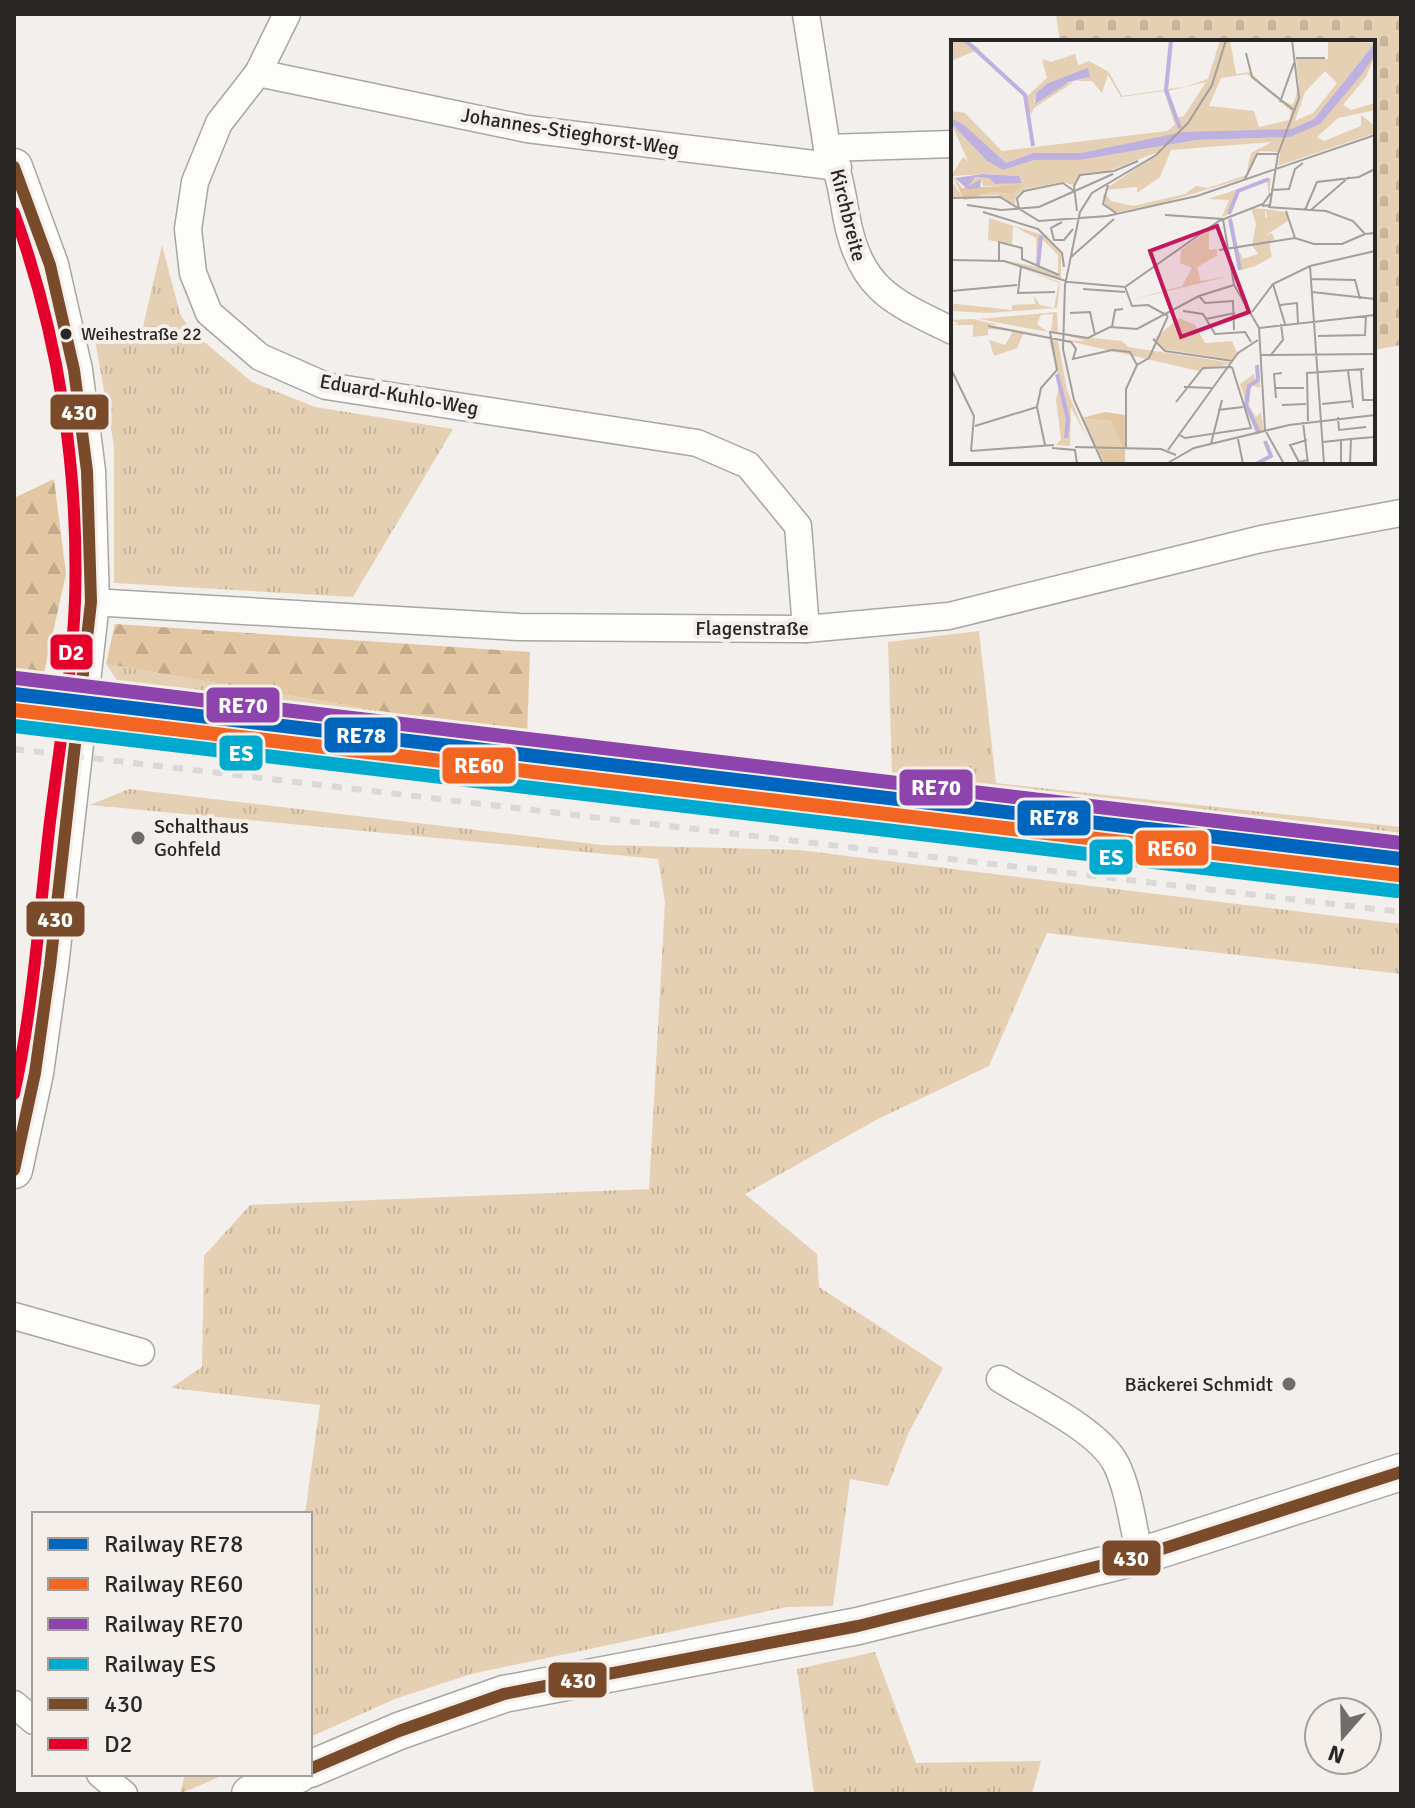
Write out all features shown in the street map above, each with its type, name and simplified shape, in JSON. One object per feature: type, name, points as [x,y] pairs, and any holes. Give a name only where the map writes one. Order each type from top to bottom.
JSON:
[{"type":"main road","points":[[14,167],[50,265],[74,370],[87,471],[91,602],[48,981],[35,1073],[14,1170]]},
{"type":"main road","points":[[312,1768],[399,1731],[504,1694],[858,1626],[1140,1556],[1401,1472]]},
{"type":"main road","points":[[250,1794],[294,1776]]},
{"type":"street","name":"Eduard-Kuhlo-Weg","points":[[287,14],[258,73],[219,123],[195,182],[188,229],[193,273],[209,313],[260,357],[326,386],[697,443],[748,465],[798,526],[806,629]]},
{"type":"street","name":"Kirchbreite","points":[[806,14],[832,157],[863,272],[901,306],[951,330]]},
{"type":"street","name":"Johannes-Stieghorst-Weg","points":[[258,73],[527,129],[832,157]]},
{"type":"street","name":"Kirchbreite","points":[[832,157],[951,144]]},
{"type":"street","name":"Flagenstraße","points":[[91,602],[519,627],[806,629],[949,616],[1261,539],[1401,513]]},
{"type":"street","points":[[14,1316],[141,1352]]},
{"type":"street","points":[[1000,1379],[1061,1416],[1107,1451],[1117,1465],[1140,1556]]},
{"type":"street","points":[[14,1704],[32,1719]]},
{"type":"street","points":[[102,1776],[124,1794]]},
{"type":"green space","points":[[1056,14],[1401,14],[1401,345],[1375,350],[1375,40],[1060,40]]},
{"type":"green space","points":[[162,245],[180,314],[191,331],[252,382],[315,407],[453,429],[353,597],[114,583],[114,446],[93,329],[142,331]]},
{"type":"green space","points":[[54,479],[66,574],[42,682],[14,678],[14,498]]},
{"type":"green space","points":[[115,624],[530,652],[527,736],[106,664]]},
{"type":"green space","points":[[979,631],[996,783],[1401,827],[1401,845],[504,742],[125,692],[106,664],[527,736],[892,776],[888,642]]},
{"type":"green space","points":[[129,789],[602,845],[799,850],[1401,924],[1401,974],[1047,933],[989,1066],[876,1120],[745,1194],[817,1254],[819,1287],[943,1368],[908,1434],[888,1486],[850,1479],[833,1606],[787,1607],[471,1674],[395,1699],[312,1736],[312,1512],[305,1512],[320,1405],[171,1388],[202,1367],[204,1256],[250,1205],[649,1189],[665,902],[658,859],[90,805]]},
{"type":"green space","points":[[875,1652],[916,1763],[1041,1761],[1032,1794],[814,1794],[797,1669]]},
{"type":"green space","points":[[184,1776],[221,1776],[180,1794]]},
{"type":"railway","points":[[14,730],[1401,893]]},
{"type":"railway","points":[[14,749],[1401,912]]},
{"type":"rail line","name":"RE70","points":[[16,678],[1401,843]]},
{"type":"rail line","name":"RE78","points":[[14,694],[1401,859]]},
{"type":"rail line","name":"RE60","points":[[14,710],[1399,875]]},
{"type":"rail line","name":"ES","points":[[14,726],[1397,891]]},
{"type":"transit line","name":"430","points":[[14,167],[50,265],[74,370],[87,471],[91,602],[50,966],[35,1073],[14,1170]]},
{"type":"transit line","name":"D2","points":[[14,213],[43,307],[63,404],[75,552],[75,601],[68,687],[31,996],[14,1094]]},
{"type":"transit line","name":"430","points":[[312,1768],[399,1731],[504,1694],[858,1626],[1140,1556],[1401,1472]]},
{"type":"place","name":"Weihestraße 22","points":[[66,334]]},
{"type":"place","name":"Schalthaus Gohfeld","points":[[138,838]]},
{"type":"place","name":"Bäckerei Schmidt","points":[[1289,1384]]}]
